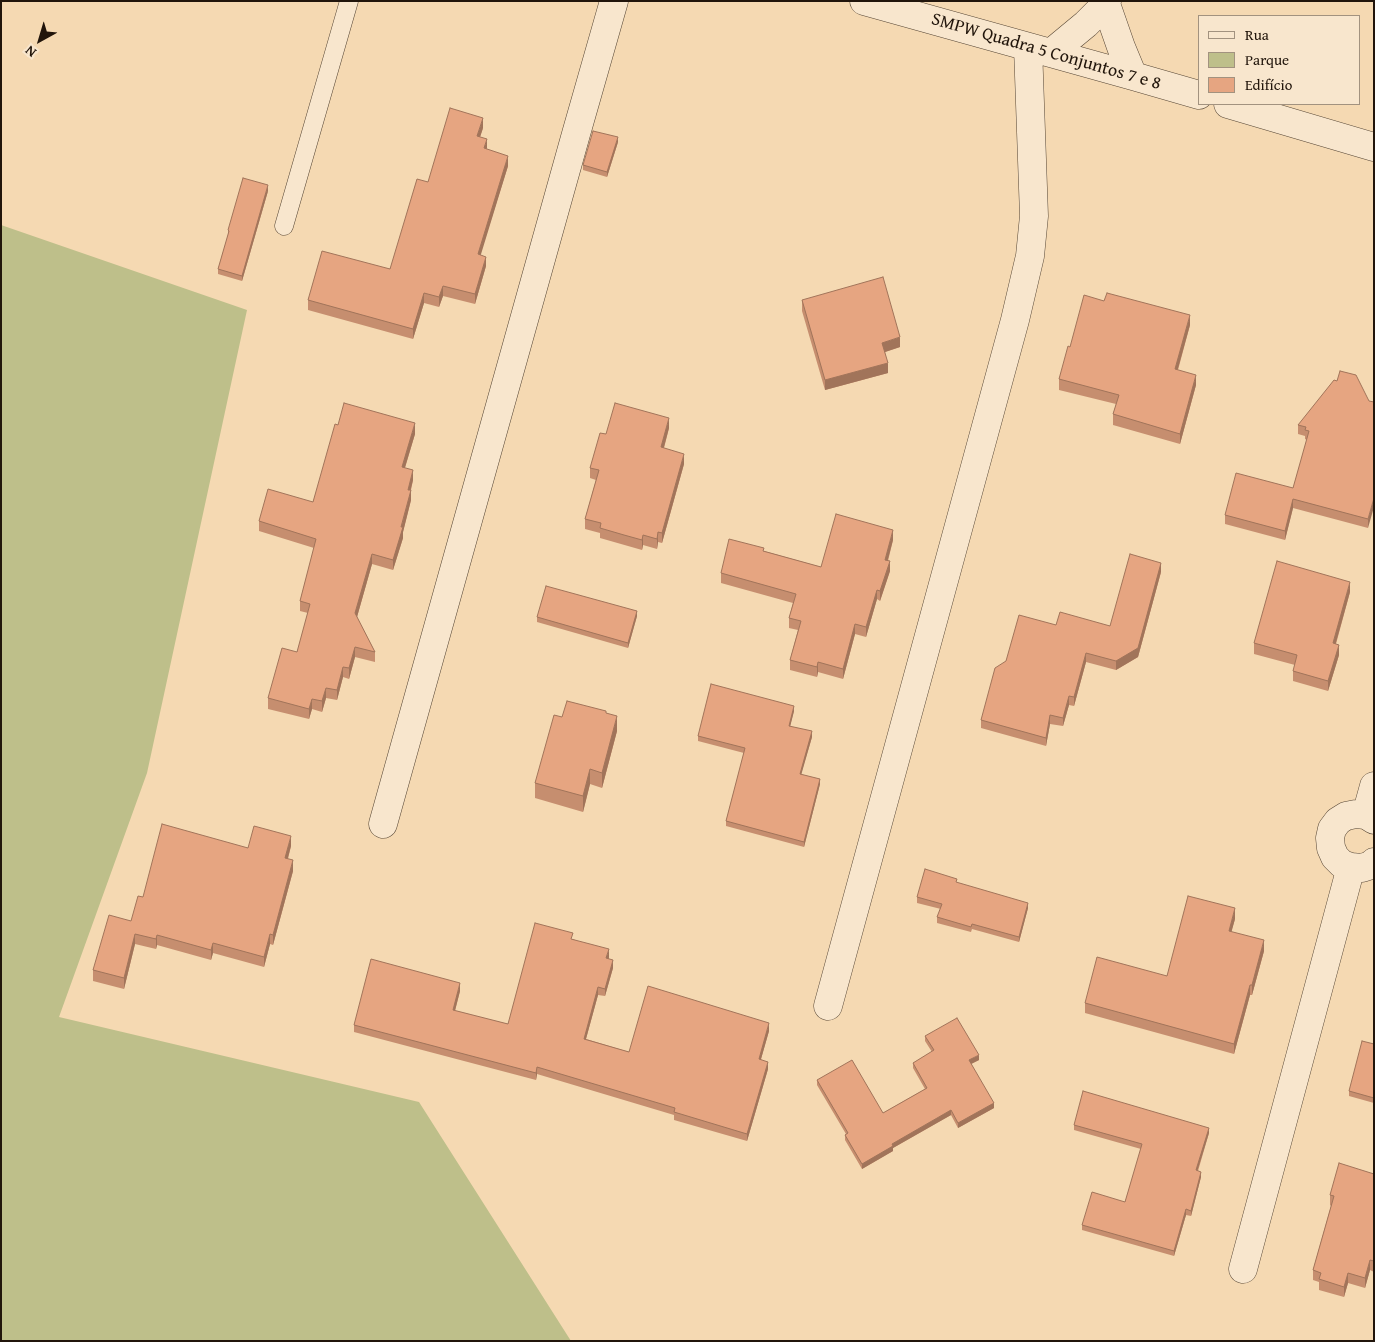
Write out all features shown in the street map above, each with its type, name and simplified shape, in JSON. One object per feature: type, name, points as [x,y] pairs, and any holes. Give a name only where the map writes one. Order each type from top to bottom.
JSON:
[{"type":"street","points":[[383,824],[614,1]]},
{"type":"street","name":"SMPW Quadra 5 Conjuntos 7 e 8","points":[[864,1],[1198,95]]},
{"type":"street","points":[[828,1006],[1012,330],[1030,256],[1034,216],[1039,50],[1086,24],[1106,3],[1133,76]]},
{"type":"street","points":[[1231,105],[1374,147]]},
{"type":"street","points":[[1243,1269],[1363,865],[1342,864],[1335,857],[1331,848],[1330,838],[1332,829],[1338,821],[1346,816],[1356,814],[1370,818],[1374,786]]},
{"type":"lane","points":[[284,226],[349,1]]},
{"type":"green space","points":[[1,225],[247,310],[147,773],[59,1017],[419,1102],[571,1341],[1,1341]]},
{"type":"building","points":[[450,108],[483,118],[477,136],[487,139],[484,148],[508,156],[478,254],[486,257],[475,294],[443,286],[439,297],[424,293],[413,329],[308,300],[322,251],[390,269],[417,179],[428,182]]},
{"type":"building","points":[[593,131],[618,137],[607,172],[583,165]]},
{"type":"building","points":[[243,178],[268,185],[242,276],[218,269]]},
{"type":"building","points":[[883,277],[900,337],[882,343],[888,363],[825,380],[802,300]]},
{"type":"building","points":[[1107,293],[1190,315],[1175,369],[1196,375],[1180,434],[1113,414],[1119,395],[1059,379],[1084,295],[1104,301]]},
{"type":"building","points":[[1340,371],[1356,375],[1369,401],[1374,402],[1374,498],[1368,519],[1293,499],[1285,531],[1225,515],[1236,473],[1293,488],[1309,431],[1305,430],[1306,427],[1298,425],[1334,380],[1337,381]]},
{"type":"building","points":[[344,403],[415,423],[402,467],[413,470],[408,490],[411,490],[393,560],[372,554],[355,613],[375,652],[355,647],[349,668],[343,667],[337,690],[326,688],[322,701],[312,699],[309,709],[268,698],[282,648],[297,652],[310,604],[300,601],[316,539],[259,521],[268,489],[313,502],[335,424],[338,425]]},
{"type":"building","points":[[615,403],[669,418],[661,447],[684,454],[662,533],[658,532],[657,539],[643,535],[642,540],[624,535],[600,528],[601,523],[585,519],[599,470],[590,468],[600,433],[606,434]]},
{"type":"building","points":[[836,514],[893,530],[885,560],[890,561],[880,591],[877,590],[866,627],[855,624],[843,669],[818,662],[817,667],[790,660],[801,621],[789,618],[796,594],[721,573],[729,539],[764,548],[763,551],[821,567]]},
{"type":"building","points":[[1130,554],[1161,563],[1138,648],[1116,661],[1086,653],[1074,697],[1069,696],[1063,718],[1050,715],[1046,738],[981,720],[995,668],[1006,661],[1019,615],[1056,625],[1060,612],[1110,626]]},
{"type":"building","points":[[1277,561],[1350,582],[1333,643],[1339,645],[1328,681],[1293,671],[1297,655],[1254,643]]},
{"type":"building","points":[[546,586],[637,611],[628,643],[537,617]]},
{"type":"building","points":[[711,684],[794,706],[789,726],[812,731],[800,774],[820,779],[804,842],[726,821],[745,748],[698,736]]},
{"type":"building","points":[[567,701],[606,711],[606,713],[617,716],[602,773],[590,769],[583,796],[535,783],[554,715],[562,717]]},
{"type":"building","points":[[162,824],[248,848],[254,826],[291,836],[285,858],[293,860],[273,935],[270,934],[264,957],[213,943],[211,950],[157,935],[156,939],[135,934],[124,978],[93,970],[109,915],[131,921],[138,896],[143,897]]},
{"type":"building","points":[[925,869],[957,879],[956,882],[1028,903],[1019,937],[972,924],[971,927],[937,917],[942,904],[917,897]]},
{"type":"building","points":[[1188,896],[1235,908],[1229,931],[1264,940],[1234,1044],[1085,1003],[1097,957],[1167,976]]},
{"type":"building","points":[[535,923],[573,933],[571,939],[609,949],[606,958],[613,960],[605,989],[598,987],[584,1039],[629,1052],[648,986],[769,1023],[759,1059],[768,1062],[747,1134],[674,1112],[675,1108],[537,1067],[536,1073],[354,1025],[371,959],[460,983],[453,1010],[508,1024]]},
{"type":"building","points":[[957,1018],[979,1055],[969,1060],[994,1103],[958,1123],[951,1110],[892,1144],[893,1146],[862,1164],[845,1135],[848,1133],[817,1080],[852,1060],[883,1113],[927,1088],[913,1063],[934,1050],[925,1036]]},
{"type":"building","points":[[1362,1041],[1374,1044],[1374,1098],[1349,1091]]},
{"type":"building","points":[[1083,1091],[1209,1128],[1196,1170],[1201,1172],[1191,1211],[1186,1209],[1174,1251],[1082,1225],[1092,1192],[1125,1202],[1142,1144],[1074,1125]]},
{"type":"building","points":[[1339,1163],[1374,1174],[1374,1261],[1370,1260],[1365,1278],[1348,1273],[1344,1287],[1319,1279],[1321,1273],[1313,1270],[1334,1196],[1330,1195]]}]
